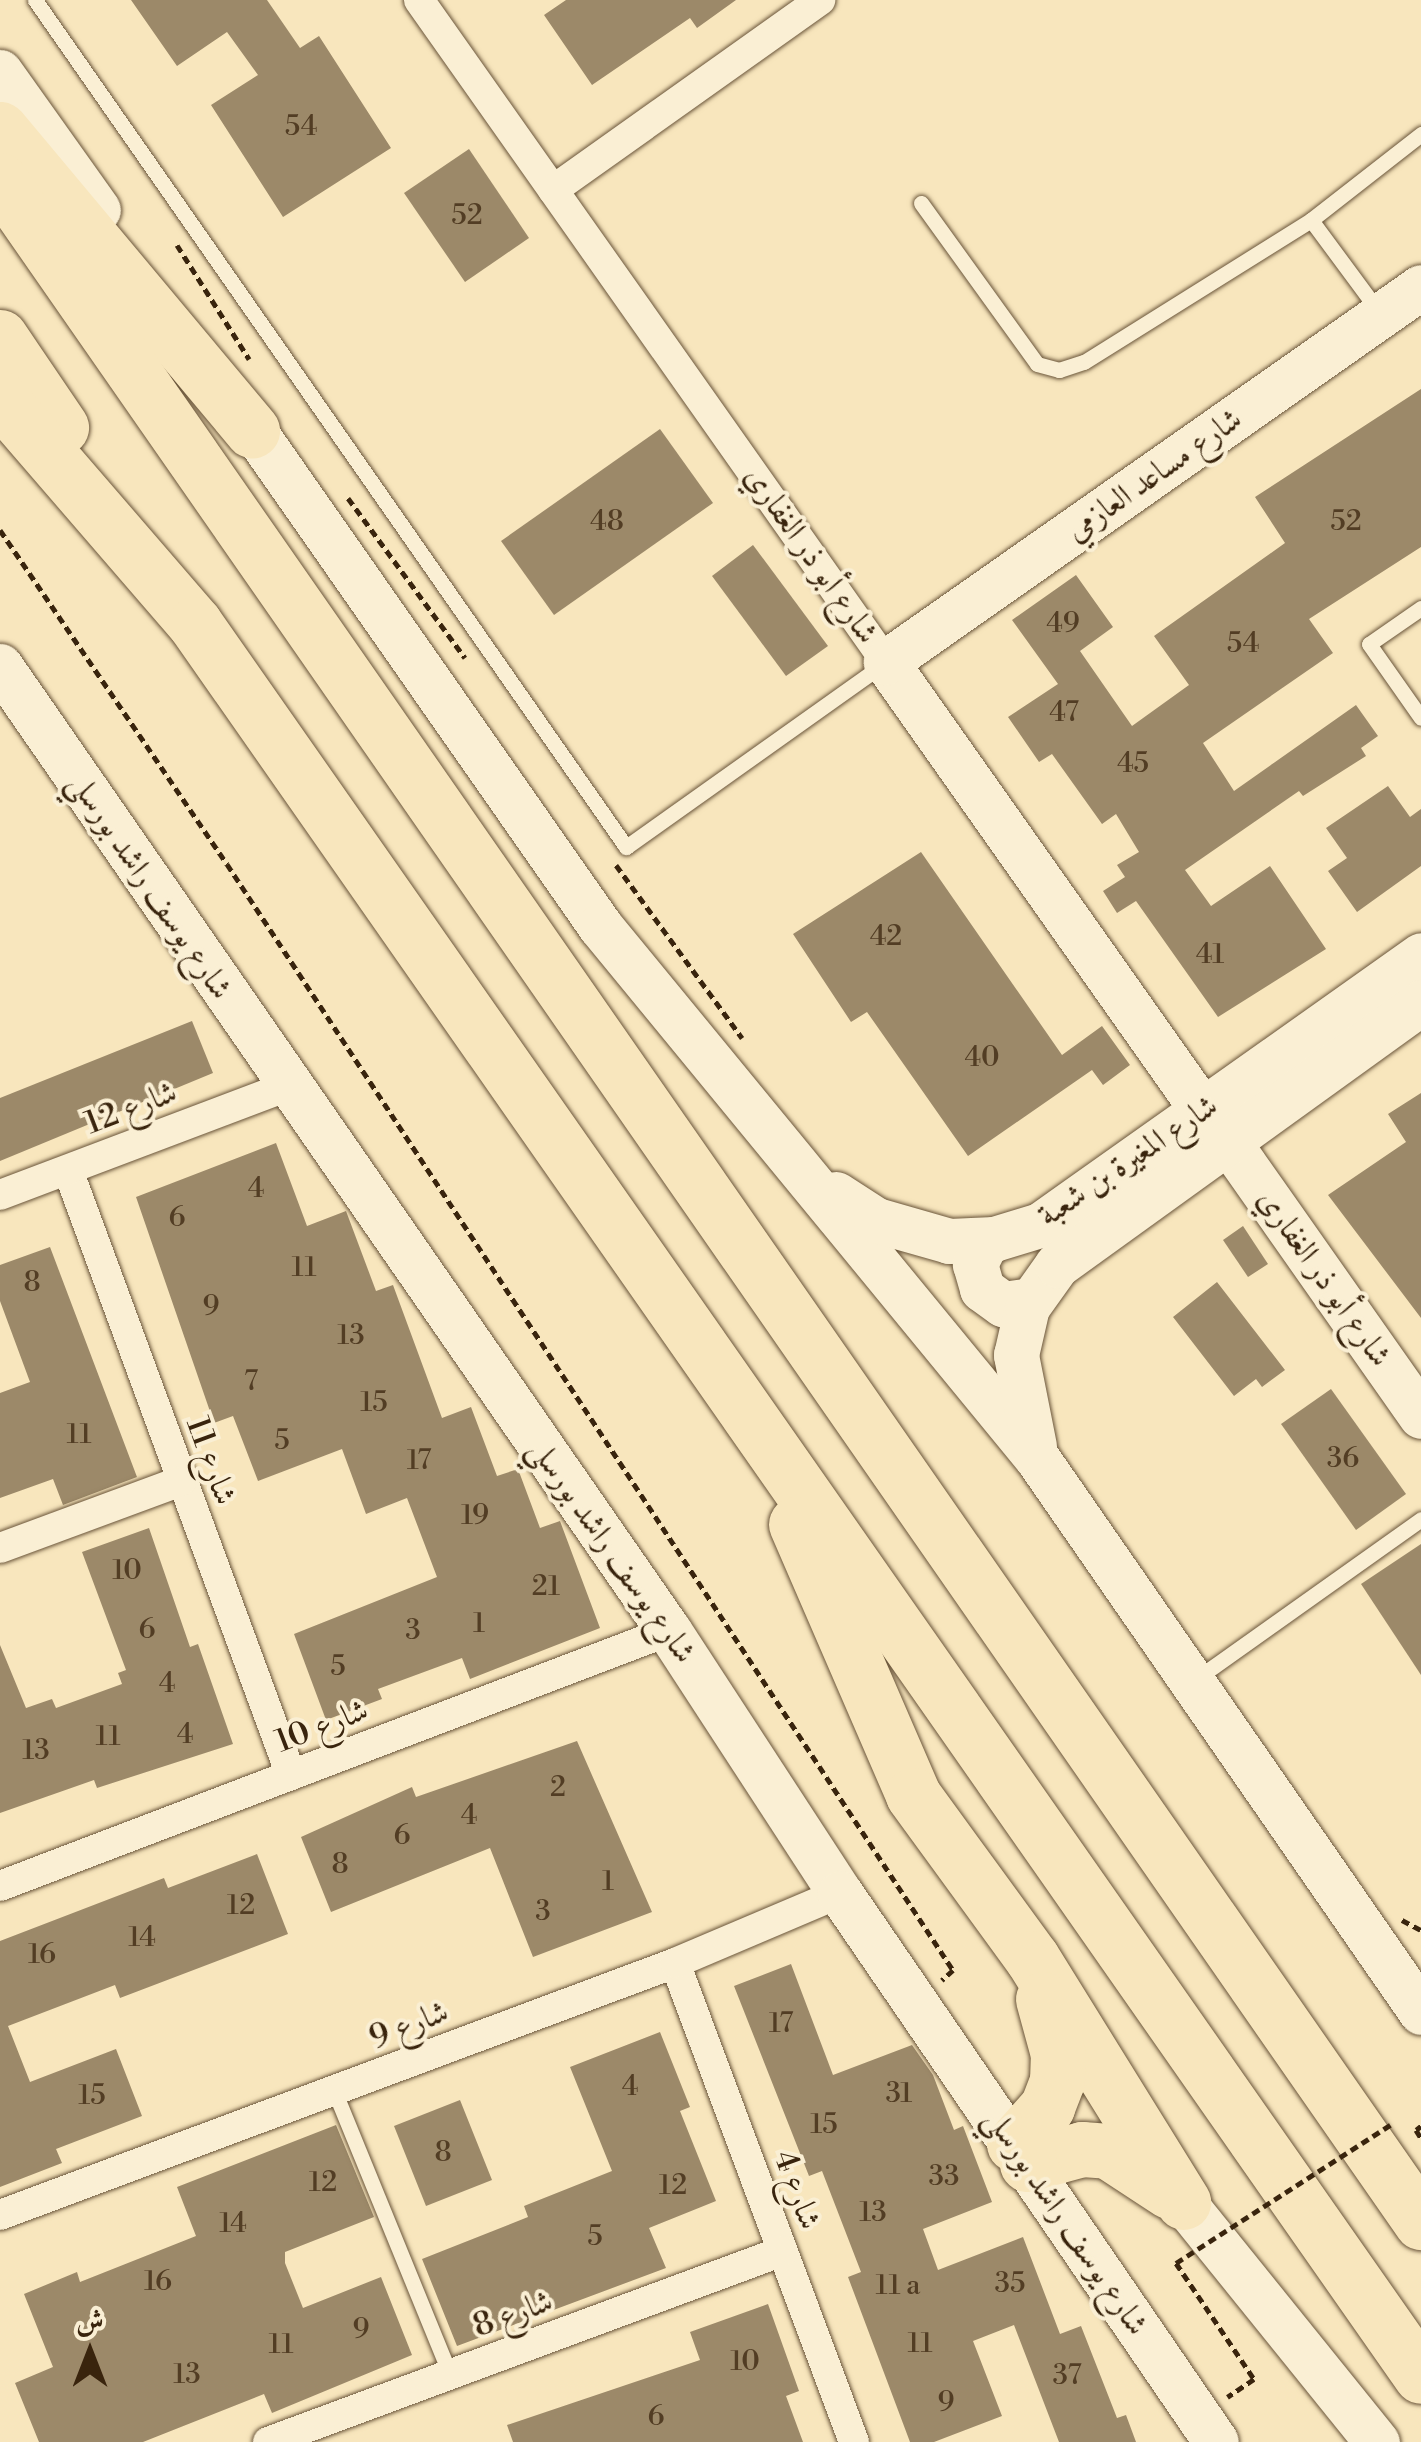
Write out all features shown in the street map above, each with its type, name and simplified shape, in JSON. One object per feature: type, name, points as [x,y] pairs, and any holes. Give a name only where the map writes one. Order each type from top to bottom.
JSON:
[{"type":"highway","points":[[0,129],[252,430]]},
{"type":"highway","points":[[0,180],[1421,2222]]},
{"type":"highway","points":[[0,337],[195,624],[1421,2376]]},
{"type":"highway","points":[[0,398],[195,624]]},
{"type":"highway","points":[[749,1416],[912,1795],[1032,1958],[1183,2202]]},
{"type":"highway","points":[[1021,2154],[1047,2107],[1058,2068],[1032,1958]]},
{"type":"highway","points":[[1021,2154],[1108,2151],[1183,2202]]},
{"type":"main road","points":[[0,72],[600,926],[810,1176],[1036,1458],[1192,1682],[1379,1921],[1421,1957]]},
{"type":"main road","name":"شارع مساعد العازمي","points":[[886,662],[1421,288]]},
{"type":"main road","name":"شارع أبو ذر الغفاري","points":[[886,662],[1421,1416]]},
{"type":"main road","name":"شارع يوسف راشد بورسلي","points":[[0,666],[669,1631],[840,1894],[1216,2442]]},
{"type":"main road","name":"شارع المغيرة بن شعبة","points":[[1036,1458],[1016,1355],[1030,1300],[1080,1244],[1421,955]]},
{"type":"main road","name":"شارع المغيرة بن شعبة","points":[[810,1176],[900,1229],[949,1241],[987,1240],[1040,1225],[1421,1002]]},
{"type":"main road","points":[[987,1240],[975,1264],[982,1289],[1003,1304],[1030,1300]]},
{"type":"main road","points":[[1379,1921],[1421,2012]]},
{"type":"main road","points":[[1183,2202],[1378,2442]]},
{"type":"street","name":"شارع أبو ذر الغفاري","points":[[418,0],[886,662]]},
{"type":"street","points":[[553,190],[820,0]]},
{"type":"street","name":"شارع 12","points":[[0,1195],[288,1086]]},
{"type":"street","name":"شارع 11","points":[[68,1170],[291,1775]]},
{"type":"street","points":[[0,1548],[181,1480]]},
{"type":"street","name":"شارع 10","points":[[0,1886],[669,1631]]},
{"type":"street","name":"شارع 9","points":[[0,2215],[675,1962],[840,1894]]},
{"type":"street","name":"شارع 4","points":[[675,1962],[854,2442]]},
{"type":"street","name":"شارع 8","points":[[268,2442],[782,2250]]},
{"type":"lane","points":[[36,0],[626,848],[886,662]]},
{"type":"lane","points":[[922,202],[1036,364],[1059,370],[1084,362],[1311,220],[1421,134]]},
{"type":"lane","points":[[1311,220],[1382,315]]},
{"type":"lane","points":[[1421,608],[1370,644],[1421,718]]},
{"type":"lane","points":[[1192,1682],[1421,1520]]},
{"type":"lane","points":[[334,2090],[450,2374]]},
{"type":"path","points":[[167,229],[251,362]]},
{"type":"path","points":[[342,489],[469,664]]},
{"type":"path","points":[[0,530],[249,897],[953,1970],[916,2003]]},
{"type":"path","points":[[608,854],[748,1045]]},
{"type":"path","points":[[1379,1921],[1421,1930]]},
{"type":"path","points":[[1254,2379],[1176,2263],[1395,2122]]},
{"type":"path","points":[[1421,2126],[1416,2130],[1421,2138]]},
{"type":"building","points":[[131,0],[267,0],[300,48],[319,36],[391,148],[283,217],[211,105],[258,75],[227,32],[177,66]]},
{"type":"building","points":[[566,0],[736,0],[697,28],[690,18],[592,85],[544,15]]},
{"type":"building","points":[[469,149],[529,238],[465,282],[404,193]]},
{"type":"building","points":[[1421,389],[1421,547],[1309,619],[1333,653],[1203,743],[1234,791],[1356,705],[1378,736],[1361,748],[1366,756],[1303,796],[1299,791],[1185,870],[1211,906],[1270,866],[1326,949],[1218,1017],[1136,901],[1117,913],[1103,891],[1125,877],[1117,865],[1139,852],[1116,814],[1102,824],[1052,754],[1039,762],[1008,717],[1058,684],[1012,620],[1076,575],[1113,627],[1080,651],[1132,726],[1189,685],[1154,636],[1285,543],[1255,497]]},
{"type":"building","points":[[660,429],[713,503],[554,615],[501,541]]},
{"type":"building","points":[[753,545],[828,646],[786,676],[712,576]]},
{"type":"building","points":[[1388,786],[1410,817],[1421,809],[1421,866],[1357,912],[1328,871],[1347,858],[1326,828]]},
{"type":"building","points":[[921,852],[1062,1055],[1102,1026],[1130,1065],[1103,1085],[1092,1070],[968,1156],[867,1012],[851,1022],[793,934]]},
{"type":"building","points":[[192,1021],[213,1073],[0,1161],[0,1098]]},
{"type":"building","points":[[1421,1093],[1421,1318],[1328,1195],[1406,1142],[1388,1114]]},
{"type":"building","points":[[276,1143],[307,1226],[346,1211],[376,1291],[393,1285],[442,1418],[471,1407],[497,1476],[518,1469],[540,1528],[560,1521],[600,1628],[470,1679],[462,1658],[378,1689],[382,1699],[326,1720],[294,1634],[437,1577],[407,1498],[366,1514],[342,1449],[258,1481],[233,1416],[214,1423],[136,1197]]},
{"type":"building","points":[[1243,1226],[1268,1264],[1248,1277],[1223,1240]]},
{"type":"building","points":[[50,1247],[137,1477],[63,1505],[53,1479],[0,1498],[0,1393],[30,1382],[0,1301],[0,1265]]},
{"type":"building","points":[[1217,1282],[1285,1370],[1262,1387],[1256,1379],[1234,1396],[1173,1317]]},
{"type":"building","points":[[1331,1389],[1406,1494],[1356,1530],[1281,1424]]},
{"type":"building","points":[[149,1528],[190,1647],[198,1644],[233,1744],[97,1788],[94,1780],[0,1813],[0,1645],[26,1708],[52,1699],[56,1708],[122,1684],[118,1673],[126,1670],[82,1552]]},
{"type":"building","points":[[1421,1544],[1421,1675],[1361,1584]]},
{"type":"building","points":[[577,1741],[652,1912],[533,1957],[490,1848],[331,1912],[301,1837],[412,1787],[416,1797]]},
{"type":"building","points":[[257,1854],[288,1934],[120,1998],[115,1985],[8,2026],[30,2082],[116,2049],[142,2116],[56,2149],[62,2163],[0,2187],[0,1941],[164,1878],[168,1888]]},
{"type":"building","points":[[791,1964],[833,2075],[912,2045],[933,2075],[954,2130],[963,2126],[992,2202],[923,2229],[938,2270],[1023,2237],[1060,2334],[1081,2326],[1117,2418],[1126,2415],[1136,2442],[1059,2442],[1014,2325],[973,2341],[1002,2416],[934,2442],[910,2442],[848,2277],[861,2272],[822,2171],[809,2176],[734,1986]]},
{"type":"building","points":[[660,2032],[690,2107],[680,2111],[716,2201],[649,2228],[666,2268],[457,2346],[422,2259],[528,2217],[524,2206],[612,2171],[570,2067]]},
{"type":"building","points":[[460,2100],[492,2180],[426,2206],[394,2126]]},
{"type":"building","points":[[336,2125],[374,2217],[285,2252],[285,2263],[303,2308],[381,2277],[412,2355],[272,2413],[264,2394],[143,2442],[39,2442],[15,2383],[53,2367],[24,2294],[77,2272],[80,2282],[196,2236],[177,2187]]},
{"type":"building","points":[[768,2304],[799,2391],[786,2396],[803,2442],[513,2442],[507,2425],[700,2360],[690,2332]]}]
